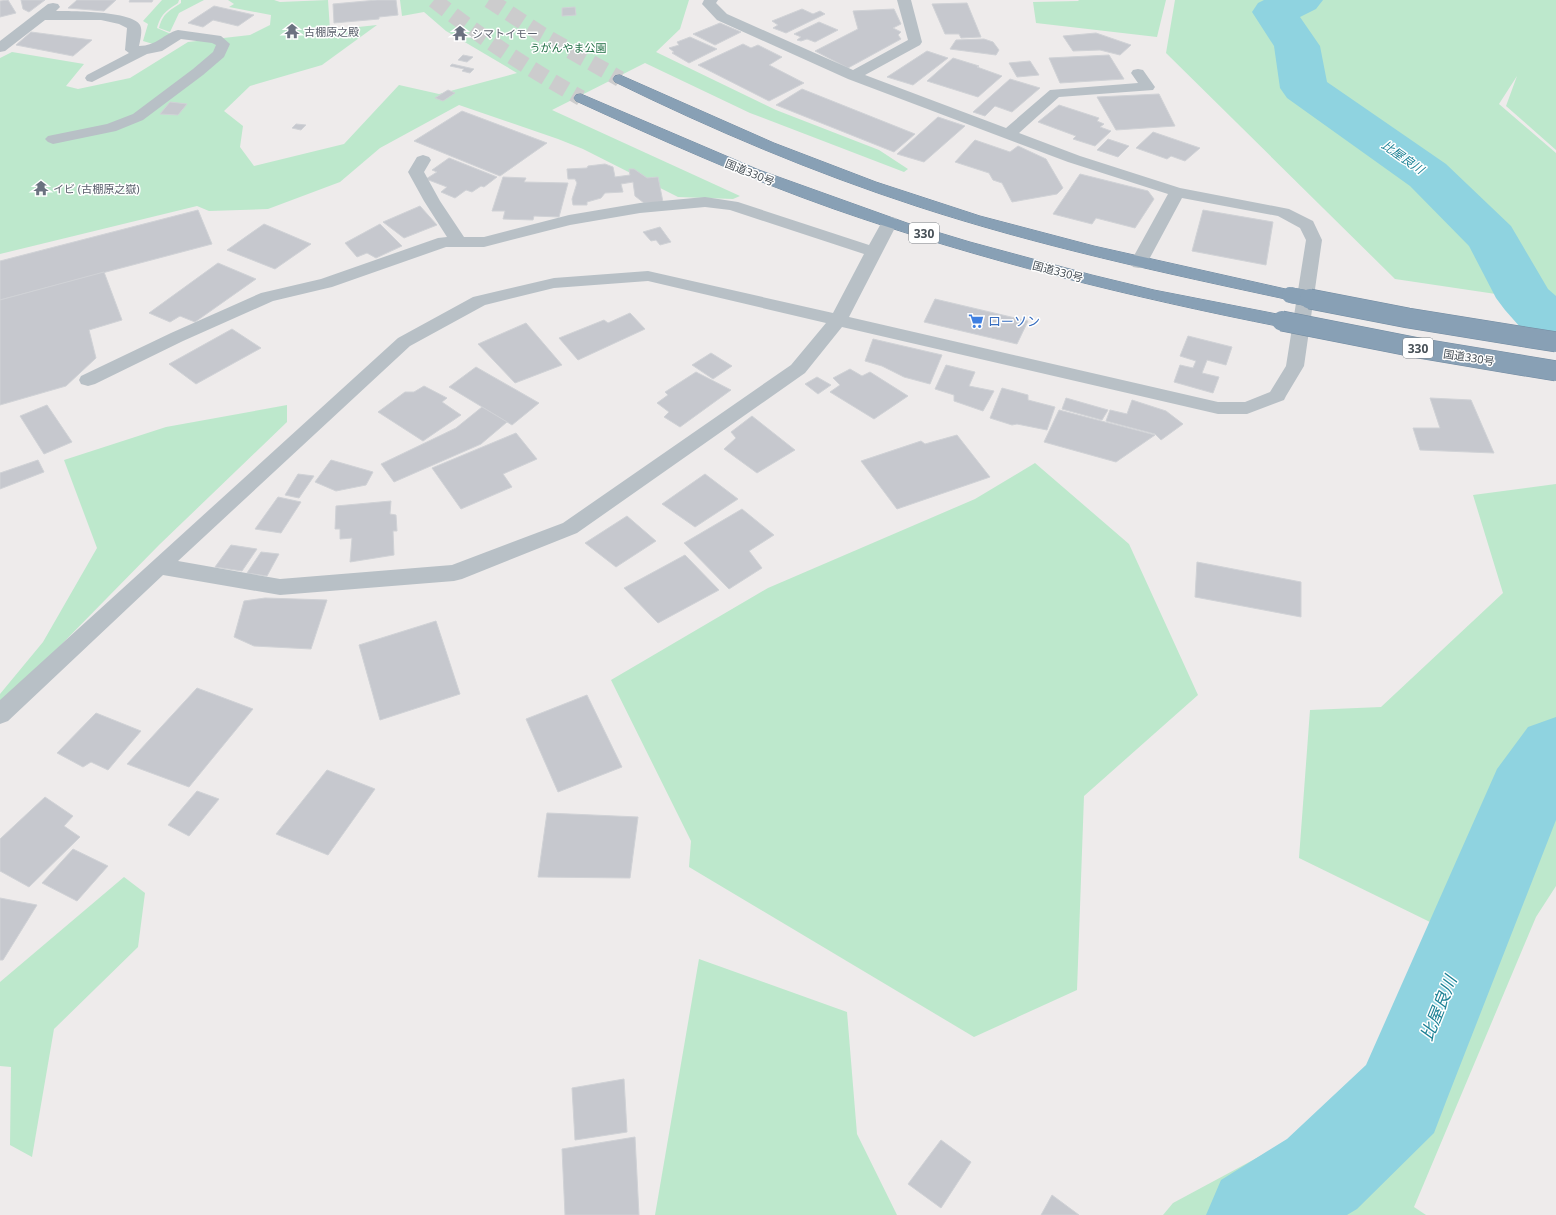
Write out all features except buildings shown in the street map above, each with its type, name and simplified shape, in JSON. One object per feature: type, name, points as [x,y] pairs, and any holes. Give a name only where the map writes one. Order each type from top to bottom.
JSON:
[{"type":"highway","name":"330","points":[[620,78],[728,130],[786,154],[857,181],[939,208],[1020,232],[1139,263],[1290,295],[1408,318],[1556,342]]},
{"type":"highway","name":"国道330号","points":[[581,98],[710,156],[778,183],[890,222],[1035,265],[1122,288],[1214,309],[1424,349],[1556,371]]},
{"type":"street","points":[[0,48],[61,0]]},
{"type":"street","points":[[0,714],[158,566],[404,342],[479,301],[554,284],[648,276],[1218,408],[1247,408],[1277,396],[1295,366],[1314,240],[1307,225],[1284,212],[1177,192],[1074,159],[853,76],[722,17],[709,4],[711,0]]},
{"type":"street","points":[[853,76],[915,42],[904,0]]},
{"type":"street","points":[[41,16],[72,15],[122,20],[134,26],[132,50],[142,52]]},
{"type":"street","points":[[53,139],[111,128],[138,117],[198,72],[219,54],[223,44],[216,39],[178,34],[157,49],[142,52],[92,78]]},
{"type":"street","points":[[1009,134],[1055,93],[1148,87],[1138,72]]},
{"type":"street","points":[[423,160],[416,172],[432,201],[460,242]]},
{"type":"street","points":[[1139,263],[1177,192]]},
{"type":"street","points":[[88,380],[177,337],[267,297],[326,283],[444,242],[484,242],[569,220],[626,210],[705,202],[732,205],[874,252]]},
{"type":"street","points":[[158,566],[280,587],[454,573],[570,528],[798,369],[838,320],[890,222]]},
{"type":"green space","points":[[162,0],[179,0],[178,3],[162,16],[157,28],[171,34],[153,44],[143,41],[148,24],[143,21]]},
{"type":"green space","points":[[181,0],[204,0],[179,13],[170,32],[159,28],[162,19],[170,10],[181,3]]},
{"type":"green space","name":"うがんやま公園","points":[[228,0],[274,0],[280,2],[328,0],[330,30],[377,25],[322,65],[250,86],[224,111],[243,126],[240,147],[254,166],[344,144],[399,85],[439,94],[517,73],[446,31],[424,12],[402,16],[400,0],[689,0],[680,29],[656,52],[776,110],[879,150],[908,169],[904,172],[750,113],[645,63],[552,110],[740,196],[733,199],[678,197],[583,149],[459,105],[380,148],[340,182],[268,209],[209,211],[197,206],[0,254],[0,58],[12,52],[84,64],[66,86],[78,89],[130,78],[188,42],[250,35],[270,25],[271,15],[229,7],[234,4]]},
{"type":"green space","points":[[1079,0],[1166,0],[1157,37],[1036,23],[1033,2]]},
{"type":"green space","points":[[1175,0],[1556,0],[1556,150],[1506,106],[1517,76],[1499,104],[1556,153],[1556,303],[1395,279],[1166,53]]},
{"type":"green space","points":[[287,405],[287,422],[159,545],[3,704],[0,703],[0,694],[43,642],[97,548],[64,460],[166,427]]},
{"type":"green space","points":[[1035,463],[1129,544],[1198,695],[1084,796],[1077,990],[974,1037],[689,867],[691,841],[611,680],[768,588],[975,499]]},
{"type":"green space","points":[[1556,484],[1556,886],[1536,917],[1414,1207],[1426,1215],[1163,1215],[1173,1203],[1353,1106],[1430,922],[1299,858],[1310,710],[1381,707],[1503,593],[1473,495]]},
{"type":"green space","points":[[124,877],[145,893],[138,947],[54,1029],[32,1157],[10,1145],[11,1067],[0,1066],[0,982]]},
{"type":"green space","points":[[699,959],[847,1012],[857,1134],[897,1215],[655,1215]]},
{"type":"waterway","name":"比屋良川","points":[[1301,0],[1274,12],[1297,46],[1304,88],[1428,175],[1492,238],[1525,298],[1556,331]]},
{"type":"waterway","name":"比屋良川","points":[[1256,1215],[1322,1174],[1400,1099],[1526,793],[1556,750]]},
{"type":"tunnel","points":[[434,0],[505,52],[581,98]]},
{"type":"tunnel","points":[[489,0],[541,34],[620,79]]},
{"type":"place","name":"古棚原之殿","points":[[292,31]]},
{"type":"place","name":"シマトイモー","points":[[460,33]]},
{"type":"place","name":"イビ (古棚原之嶽)","points":[[41,188]]},
{"type":"place","name":"ローソン","points":[[976,321]]}]
